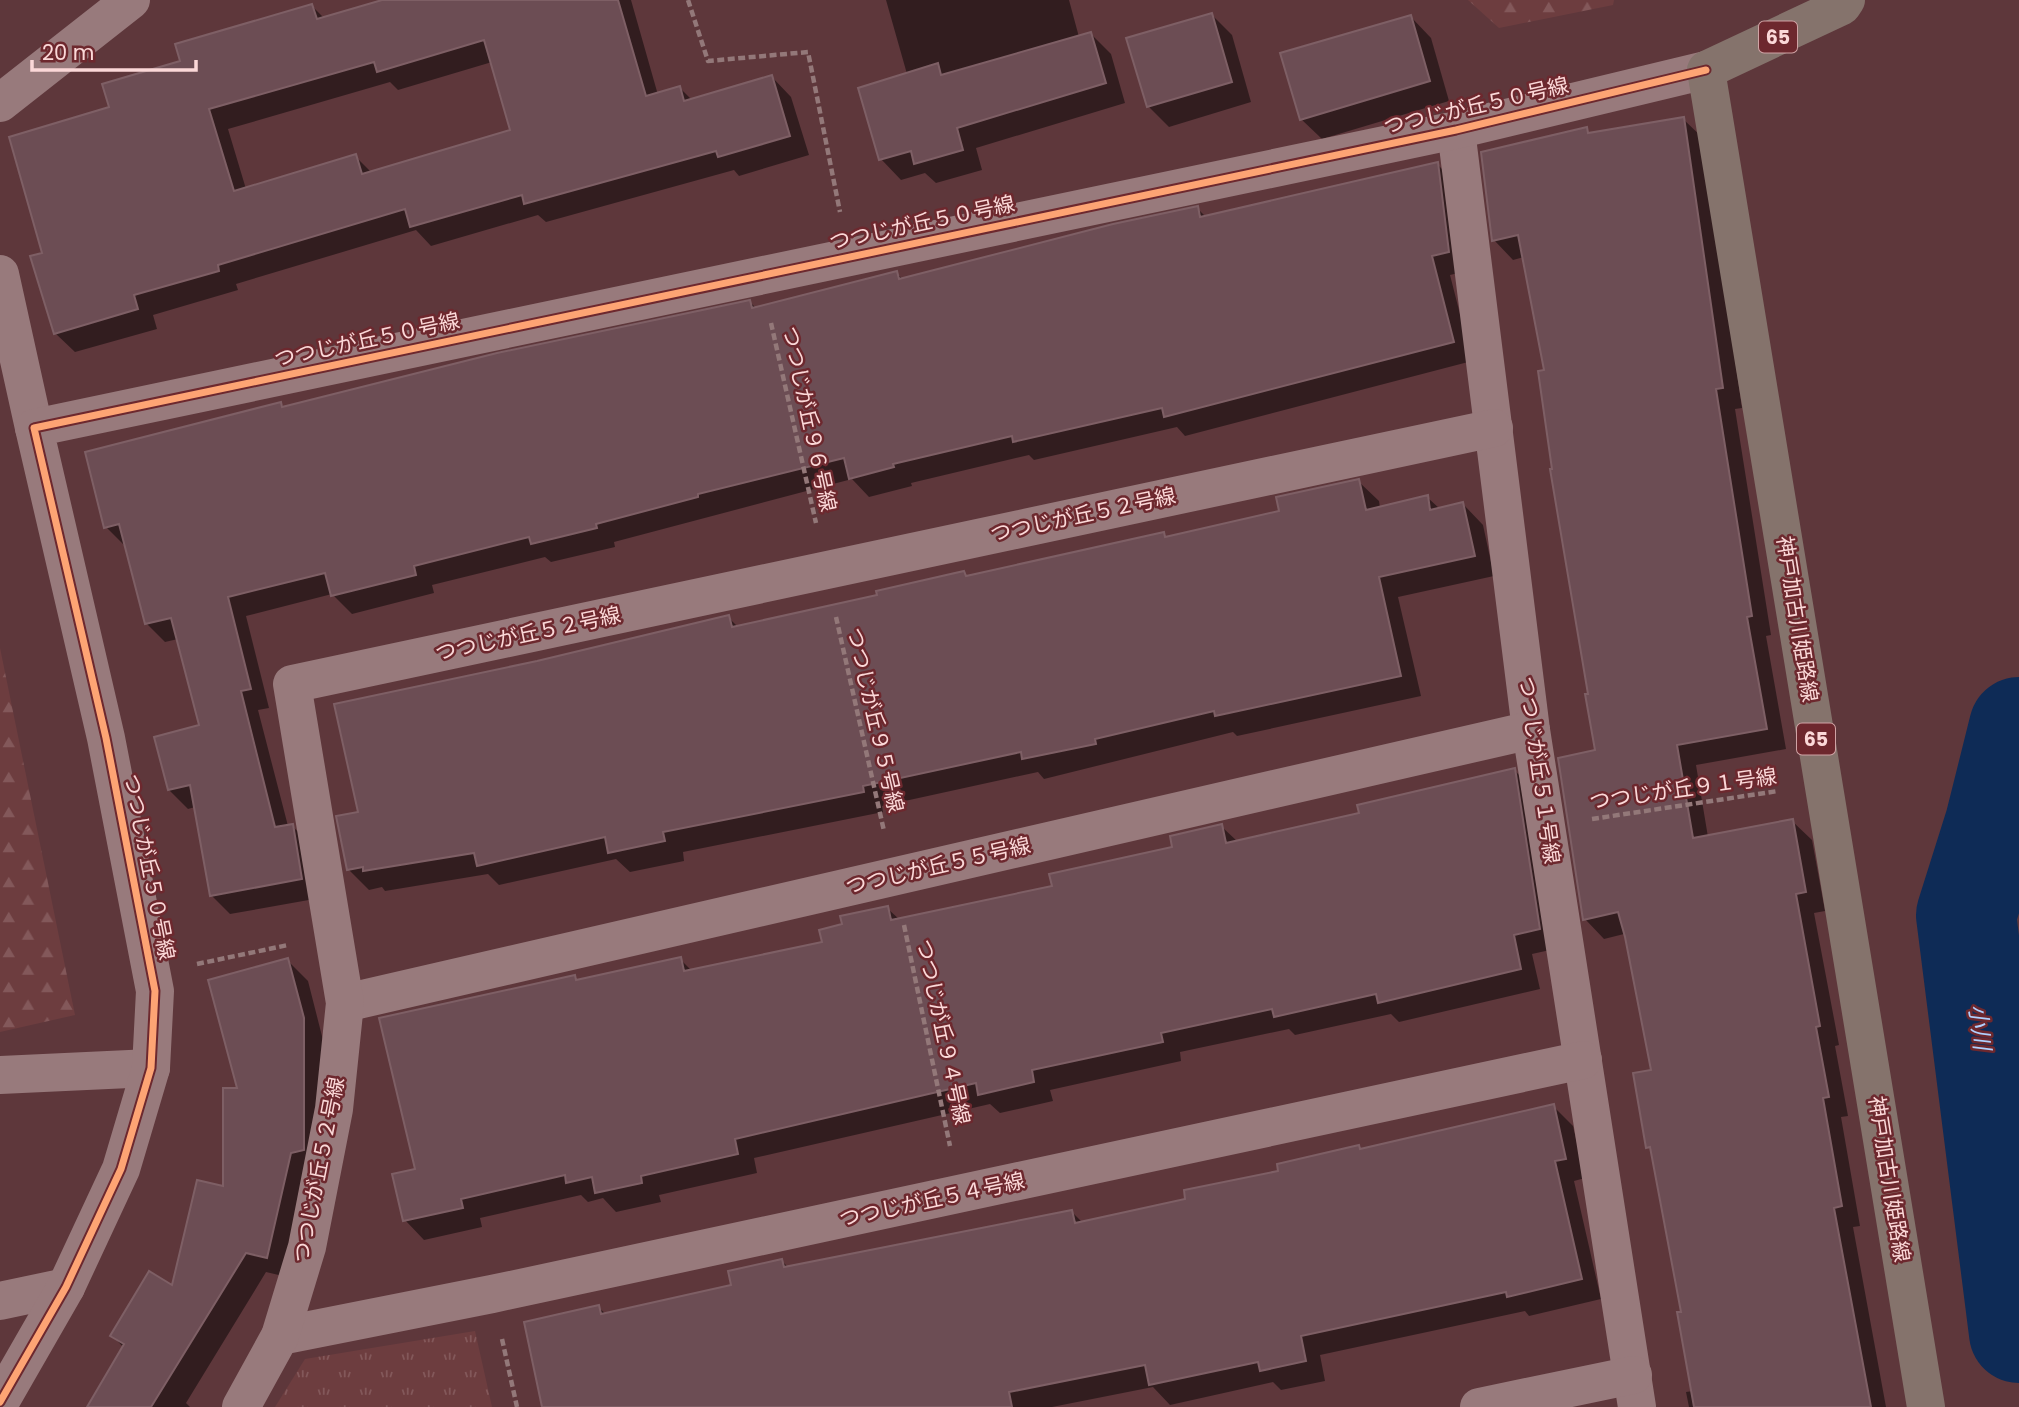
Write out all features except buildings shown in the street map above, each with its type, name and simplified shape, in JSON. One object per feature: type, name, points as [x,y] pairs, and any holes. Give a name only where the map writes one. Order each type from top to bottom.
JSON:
[{"type":"main road","name":"65","points":[[1706,70],[1842,6],[1846,0]]},
{"type":"main road","name":"神戸加古川姫路線","points":[[1706,70],[1926,1407]]},
{"type":"street","points":[[0,103],[131,0]]},
{"type":"street","name":"つつじが丘５０号線","points":[[0,1402],[66,1287],[121,1169],[151,1068],[155,991],[106,738],[34,428],[1456,130],[1706,70]]},
{"type":"street","name":"つつじが丘５１号線","points":[[1456,130],[1531,730],[1635,1391]]},
{"type":"street","points":[[0,274],[34,428]]},
{"type":"street","name":"つつじが丘５２号線","points":[[241,1407],[281,1336],[307,1247],[334,1109],[345,1003],[292,684],[1494,428]]},
{"type":"street","name":"つつじが丘５５号線","points":[[345,1003],[1531,730]]},
{"type":"street","name":"つつじが丘５４号線","points":[[281,1336],[961,1195],[1583,1060]]},
{"type":"street","points":[[0,1075],[151,1068]]},
{"type":"street","points":[[0,1301],[66,1287]]},
{"type":"street","points":[[1479,1407],[1635,1391]]},
{"type":"path","points":[[688,0],[708,61],[808,52],[849,257]]},
{"type":"path","points":[[151,974],[333,935]]},
{"type":"path","points":[[492,1294],[517,1407]]},
{"type":"green space","points":[[1468,0],[1614,0],[1613,5],[1499,28]]},
{"type":"green space","points":[[0,648],[75,1015],[0,1032]]},
{"type":"green space","points":[[475,1331],[492,1407],[275,1407],[305,1359]]},
{"type":"waterway","name":"小川","points":[[2019,727],[1995,823],[1966,915],[2019,1333]]},
{"type":"cycle path","points":[[0,1402],[66,1287],[121,1169],[151,1068],[155,991],[106,738],[34,428],[1456,130],[1706,70]]}]
